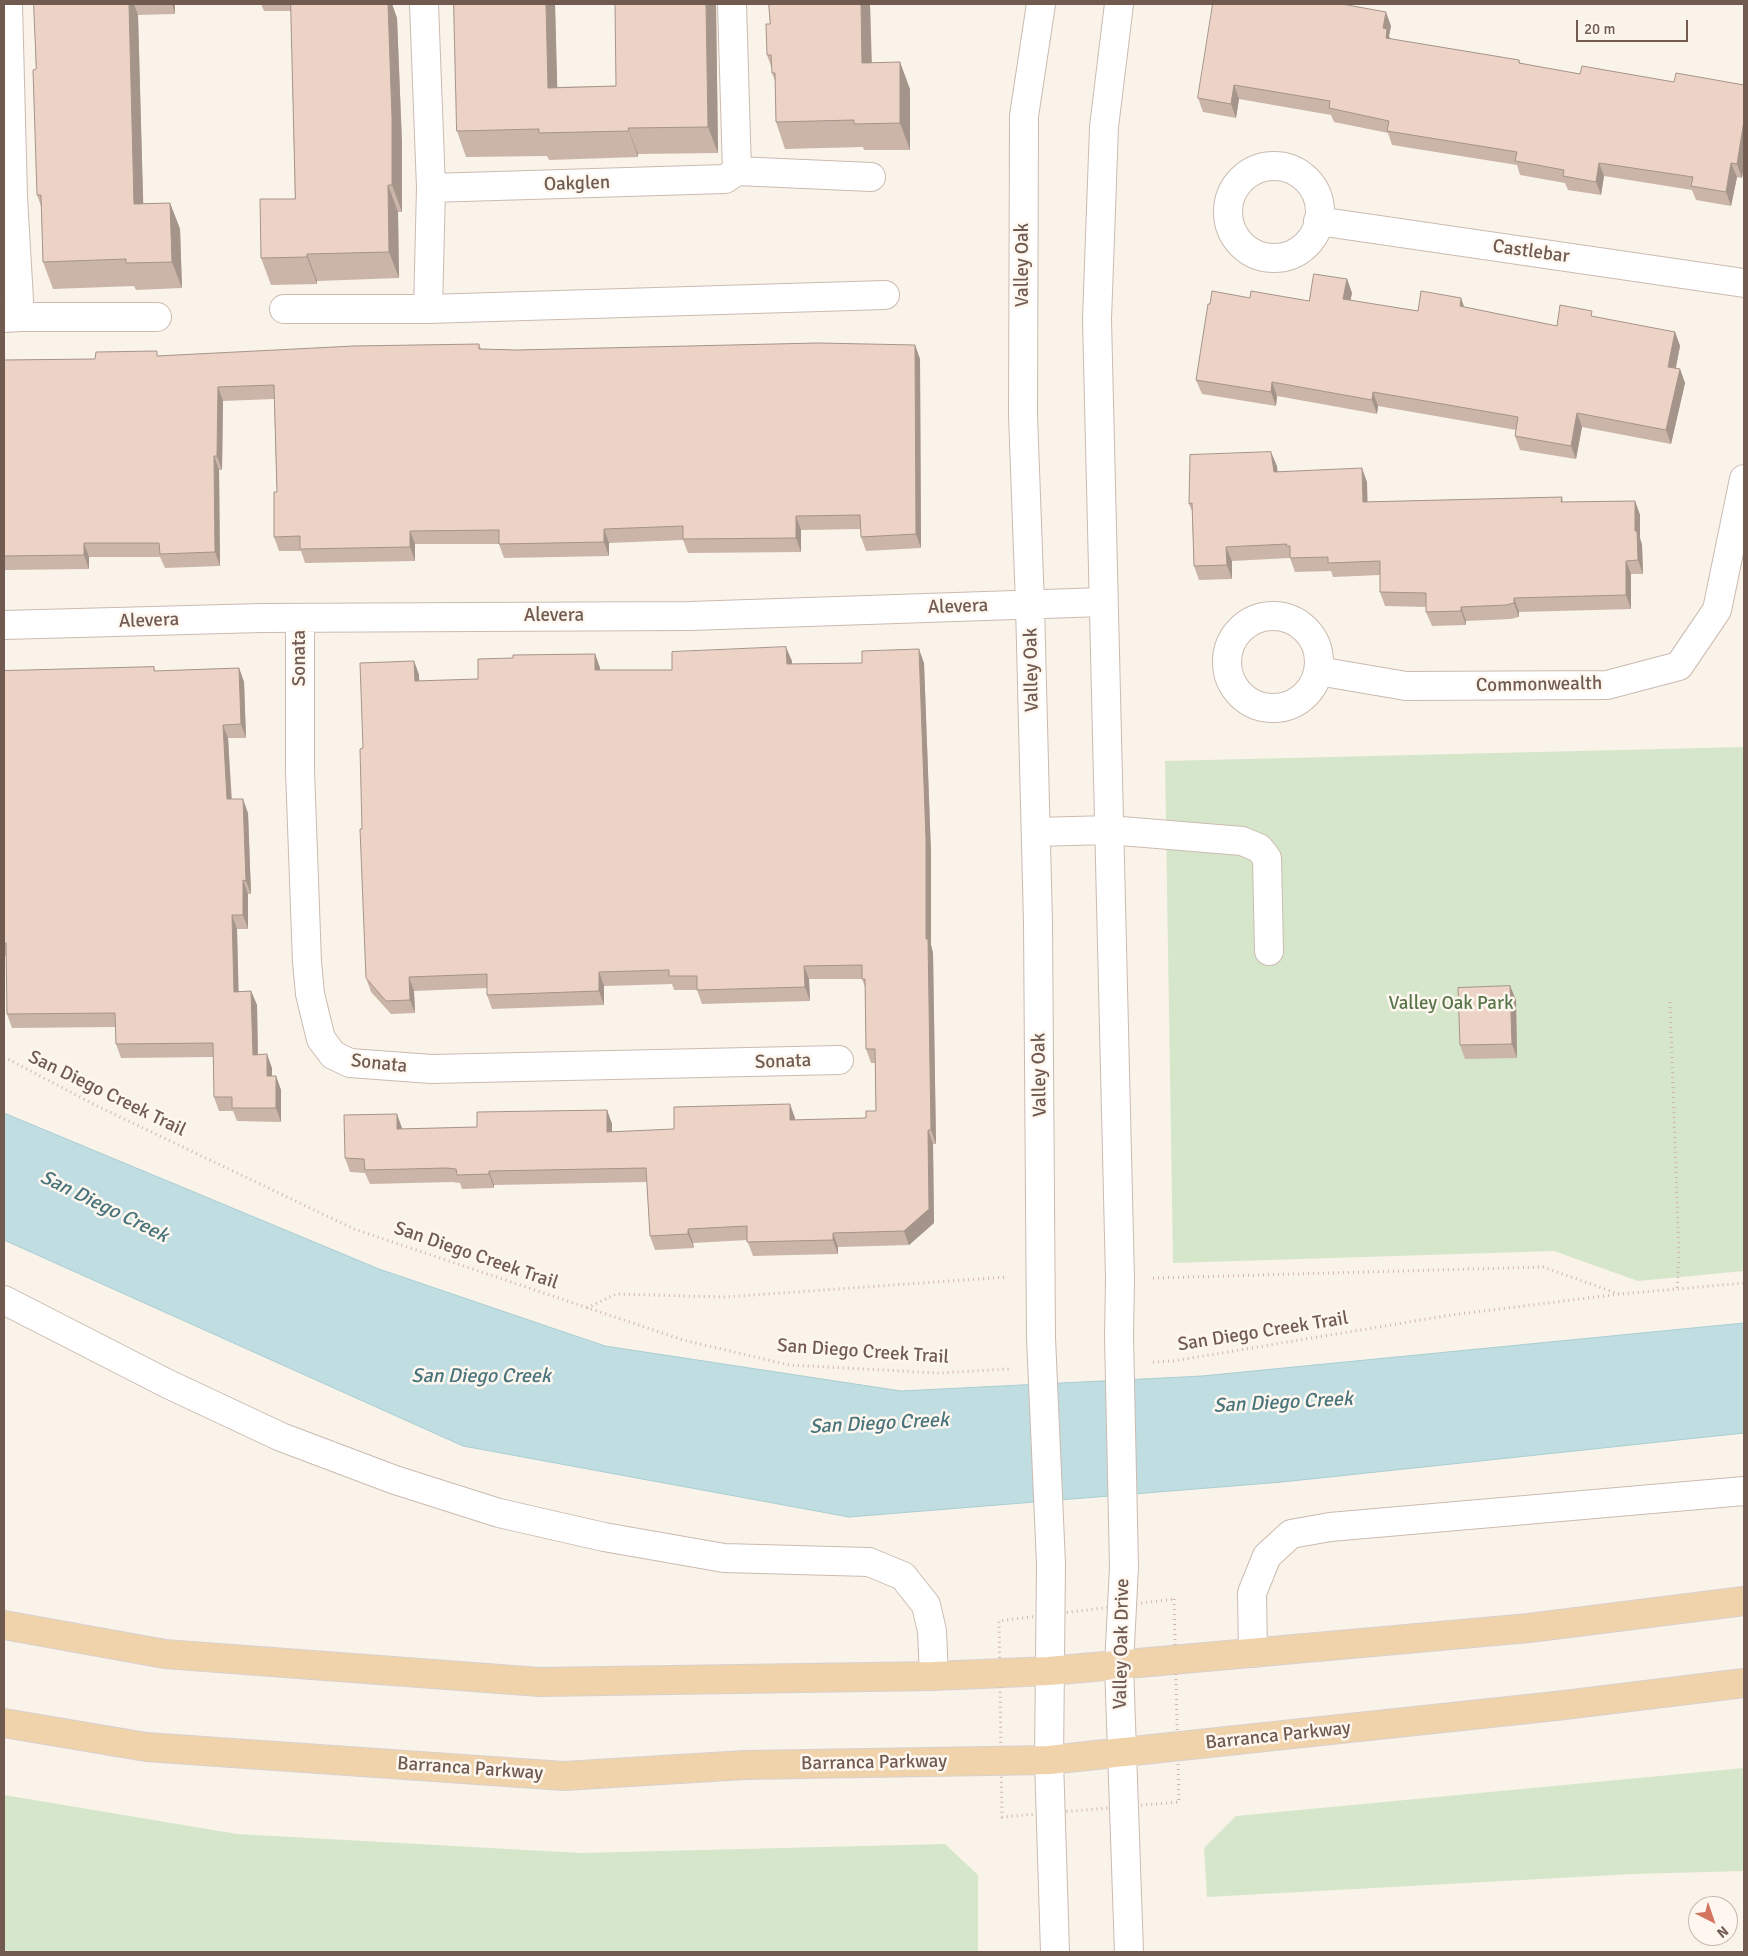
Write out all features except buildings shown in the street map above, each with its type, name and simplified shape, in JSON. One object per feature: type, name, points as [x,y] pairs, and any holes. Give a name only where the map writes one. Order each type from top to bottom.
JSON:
[{"type":"main road","points":[[4,1624],[165,1654],[540,1682],[934,1676],[1049,1671],[1529,1628],[1744,1601]]},
{"type":"main road","name":"Barranca Parkway","points":[[4,1723],[146,1747],[564,1776],[745,1764],[1048,1760],[1556,1706],[1744,1683]]},
{"type":"street","points":[[8,4],[12,317],[157,317]]},
{"type":"street","points":[[424,4],[431,188],[428,309]]},
{"type":"street","points":[[732,4],[737,171],[871,177]]},
{"type":"street","name":"Valley Oak","points":[[1041,4],[1024,116],[1023,416],[1036,832],[1042,1271],[1041,1338],[1051,1564],[1049,1671]]},
{"type":"street","points":[[1119,4],[1104,127],[1096,319],[1120,1279]]},
{"type":"street","name":"Oakglen","points":[[431,188],[725,179],[737,171]]},
{"type":"street","name":"Castlebar","points":[[1318,221],[1744,283]]},
{"type":"street","points":[[284,309],[428,309],[885,295]]},
{"type":"street","name":"Commonwealth","points":[[1318,671],[1406,686],[1607,685],[1680,666],[1717,610],[1744,479]]},
{"type":"street","name":"Alevera","points":[[4,625],[300,618],[690,616],[1103,602]]},
{"type":"street","name":"Sonata","points":[[300,618],[300,771],[307,962],[310,994],[319,1031],[333,1056],[350,1063],[440,1069],[839,1060]]},
{"type":"street","points":[[1036,832],[1109,830],[1242,841],[1259,848],[1267,858],[1269,951]]},
{"type":"street","name":"Valley Oak Drive","points":[[1120,1279],[1119,1336],[1124,1567],[1119,1665],[1129,1952]]},
{"type":"street","points":[[4,1300],[168,1384],[281,1437],[395,1480],[500,1513],[604,1537],[724,1558],[869,1562],[903,1576],[926,1605],[932,1631],[934,1676]]},
{"type":"street","points":[[1253,1654],[1252,1593],[1267,1556],[1291,1534],[1330,1527],[1744,1491]]},
{"type":"street","points":[[1049,1671],[1048,1760],[1055,1952]]},
{"type":"path","points":[[1670,1002],[1679,1255],[1677,1289]]},
{"type":"path","name":"San Diego Creek Trail","points":[[4,1057],[95,1105],[354,1228],[683,1340],[789,1365],[938,1372],[1016,1369]]},
{"type":"path","points":[[1120,1279],[1543,1268],[1620,1294]]},
{"type":"path","points":[[586,1308],[616,1294],[725,1297],[990,1279],[1042,1271]]},
{"type":"path","name":"San Diego Creek Trail","points":[[1144,1362],[1173,1361],[1451,1315],[1620,1294],[1744,1283]]},
{"type":"green space","name":"Valley Oak Park","points":[[1744,747],[1744,1271],[1638,1281],[1554,1251],[1173,1263],[1165,761]]},
{"type":"green space","points":[[1744,1768],[1744,1871],[1633,1874],[1207,1897],[1204,1848],[1236,1816]]},
{"type":"green space","points":[[4,1795],[237,1834],[581,1853],[945,1844],[978,1875],[978,1952],[4,1952]]},
{"type":"water","name":"San Diego Creek","points":[[4,1113],[379,1269],[605,1346],[901,1391],[1202,1376],[1744,1323],[1744,1433],[1282,1482],[849,1517],[463,1446],[4,1240]]}]
